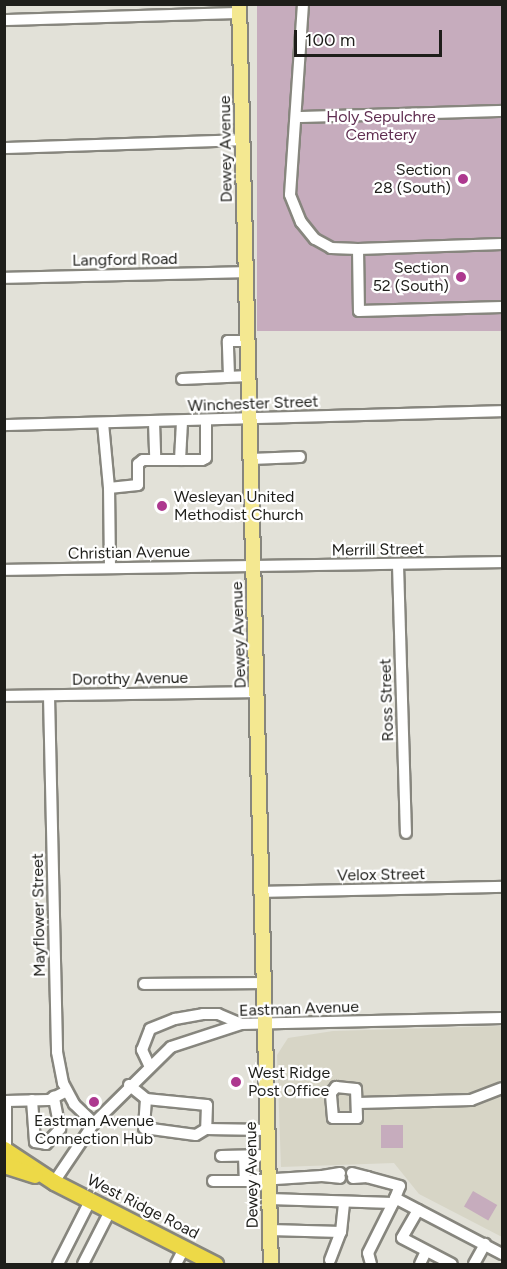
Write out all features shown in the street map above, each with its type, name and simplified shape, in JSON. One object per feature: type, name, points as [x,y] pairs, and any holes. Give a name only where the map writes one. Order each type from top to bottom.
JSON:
[{"type":"highway","name":"West Ridge Road","points":[[5,1154],[90,1201],[215,1264]]},
{"type":"main road","name":"Dewey Avenue","points":[[239,9],[271,1264]]},
{"type":"street","points":[[303,4],[298,117],[290,162],[290,195],[301,222],[315,239],[331,248],[358,249],[502,244]]},
{"type":"street","points":[[4,20],[239,9]]},
{"type":"street","points":[[298,117],[502,111]]},
{"type":"street","points":[[4,147],[242,140]]},
{"type":"street","points":[[358,249],[359,311],[502,307]]},
{"type":"street","name":"Langford Road","points":[[4,278],[246,272]]},
{"type":"street","points":[[229,376],[228,341],[248,341]]},
{"type":"street","points":[[182,379],[249,376]]},
{"type":"street","name":"Winchester Street","points":[[4,425],[502,411]]},
{"type":"street","points":[[109,488],[138,485],[138,464],[155,460],[206,458],[206,420]]},
{"type":"street","points":[[180,460],[182,421]]},
{"type":"street","points":[[154,422],[155,460]]},
{"type":"street","points":[[103,423],[109,488],[110,568]]},
{"type":"street","points":[[251,459],[300,457]]},
{"type":"street","name":"Merrill Street","points":[[253,566],[502,562]]},
{"type":"street","name":"Ross Street","points":[[398,565],[406,833]]},
{"type":"street","name":"Christian Avenue","points":[[4,570],[253,566]]},
{"type":"street","name":"Dorothy Avenue","points":[[4,696],[257,692]]},
{"type":"street","name":"Mayflower Street","points":[[50,696],[57,1052],[67,1091],[94,1123]]},
{"type":"street","name":"Velox Street","points":[[261,892],[502,887]]},
{"type":"street","points":[[144,984],[264,983]]},
{"type":"street","points":[[149,1065],[142,1050],[150,1029],[175,1019],[203,1014],[218,1014],[241,1024]]},
{"type":"street","name":"Eastman Avenue","points":[[54,1182],[94,1123],[149,1065],[171,1047],[241,1024],[502,1018]]},
{"type":"street","points":[[129,1085],[146,1099],[207,1105],[206,1129]]},
{"type":"street","points":[[358,1103],[471,1100],[502,1088]]},
{"type":"street","points":[[5,1154],[6,1101],[54,1097],[67,1091]]},
{"type":"street","points":[[32,1100],[35,1142],[46,1144],[60,1129],[54,1097]]},
{"type":"street","points":[[146,1099],[144,1128],[196,1135],[206,1129],[267,1130]]},
{"type":"street","points":[[221,1156],[268,1155]]},
{"type":"street","points":[[244,1156],[245,1181]]},
{"type":"street","points":[[352,1175],[400,1186],[368,1253],[371,1264]]},
{"type":"street","points":[[213,1181],[340,1176]]},
{"type":"street","points":[[269,1199],[394,1201],[418,1210],[502,1254]]},
{"type":"street","points":[[58,1264],[90,1201]]},
{"type":"street","points":[[330,1260],[341,1232],[344,1202]]},
{"type":"street","points":[[418,1210],[402,1238],[452,1264]]},
{"type":"street","points":[[83,1264],[110,1211]]},
{"type":"street","points":[[270,1230],[341,1232]]},
{"type":"street","points":[[474,1264],[484,1244]]},
{"type":"street","points":[[176,1264],[184,1248]]},
{"type":"street","points":[[420,1264],[426,1251]]},
{"type":"shaded area","points":[[502,1026],[502,1237],[419,1194],[394,1163],[281,1167],[277,1055],[288,1038],[333,1031]]},
{"type":"green space","name":"Holy Sepulchre Cemetery","points":[[257,5],[502,5],[502,331],[257,331]]},
{"type":"green space","points":[[381,1125],[403,1125],[403,1148],[381,1148]]},
{"type":"green space","points":[[473,1191],[497,1205],[488,1221],[464,1207]]},
{"type":"place","name":"Section 28 (South)","points":[[463,179]]},
{"type":"place","name":"Section 52 (South)","points":[[461,277]]},
{"type":"place","name":"Wesleyan United Methodist Church","points":[[162,506]]},
{"type":"place","name":"West Ridge Post Office","points":[[236,1082]]},
{"type":"place","name":"Eastman Avenue Connection Hub","points":[[94,1102]]}]
